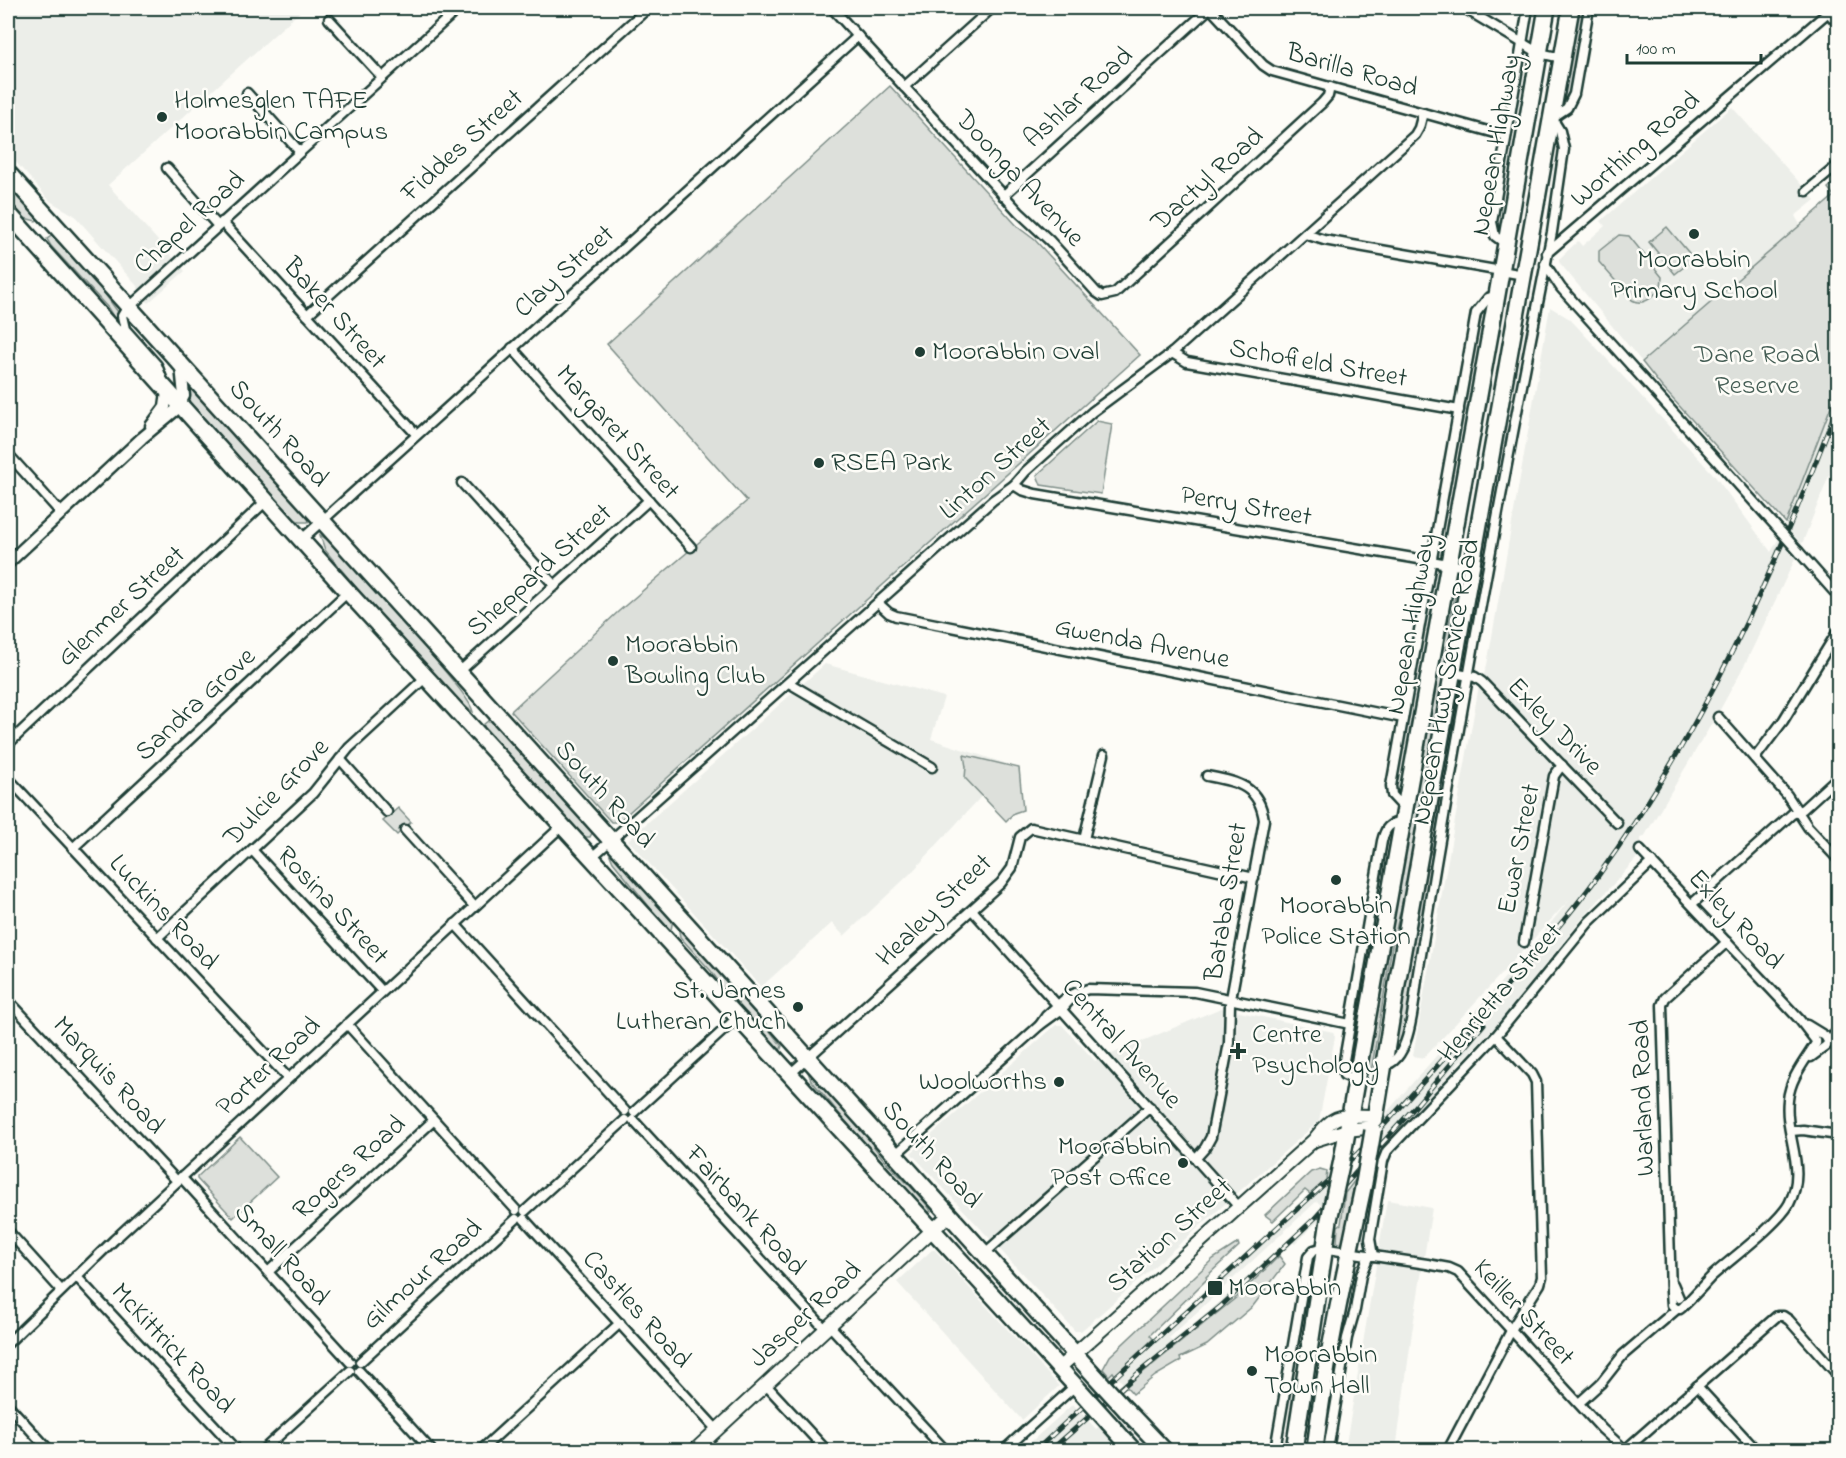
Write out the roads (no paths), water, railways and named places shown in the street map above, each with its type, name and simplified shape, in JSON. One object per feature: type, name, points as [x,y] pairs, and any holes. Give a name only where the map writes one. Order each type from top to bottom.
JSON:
[{"type":"highway","name":"Nepean Highway","points":[[1294,1450],[1324,1248],[1349,1123],[1502,271],[1546,8]]},
{"type":"highway","name":"Nepean Highway","points":[[1315,1450],[1571,8]]},
{"type":"highway","name":"South Road","points":[[8,172],[181,366],[896,1154],[1126,1410],[1157,1448]]},
{"type":"highway","name":"South Road","points":[[8,213],[300,540],[1059,1368],[1073,1391],[1109,1423],[1133,1450]]},
{"type":"highway","points":[[471,725],[490,707]]},
{"type":"highway","points":[[668,941],[680,917]]},
{"type":"highway","points":[[1356,1080],[1381,1083]]},
{"type":"main road","name":"Station Street","points":[[1059,1368],[1314,1140],[1335,1118],[1349,1123],[1374,1125]]},
{"type":"main road","name":"Jasper Road","points":[[695,1450],[950,1214]]},
{"type":"street","name":"Chapel Road","points":[[166,391],[157,365],[123,325],[122,316],[129,307],[459,8]]},
{"type":"street","name":"Fiddes Street","points":[[307,315],[648,8]]},
{"type":"street","name":"Doonga Avenue","points":[[832,8],[1026,220],[1050,241],[1096,292],[1106,296]]},
{"type":"street","points":[[904,87],[991,8]]},
{"type":"street","name":"Barilla Road","points":[[1210,8],[1267,68],[1277,73],[1506,136]]},
{"type":"street","name":"Ashlar Road","points":[[1003,195],[1210,8]]},
{"type":"street","points":[[1464,8],[1539,53],[1562,57]]},
{"type":"street","points":[[1506,244],[1495,236],[1492,222],[1528,8]]},
{"type":"street","points":[[1552,118],[1567,108],[1574,94],[1589,8]]},
{"type":"street","points":[[1831,10],[1839,24]]},
{"type":"street","name":"Worthing Road","points":[[1547,253],[1831,10]]},
{"type":"street","points":[[329,19],[382,77]]},
{"type":"street","name":"Clay Street","points":[[300,540],[858,36]]},
{"type":"street","name":"Dactyl Road","points":[[1106,296],[1115,292],[1323,103],[1327,98],[1329,87]]},
{"type":"street","points":[[247,93],[300,152]]},
{"type":"street","name":"Linton Street","points":[[592,857],[993,500],[1014,485],[1026,471],[1092,412],[1172,353],[1305,234],[1415,135],[1423,113]]},
{"type":"street","name":"Nepean Hwy Service Road","points":[[1384,1065],[1392,1064],[1397,1059],[1409,1032],[1436,865],[1564,149],[1560,131],[1552,118]]},
{"type":"street","points":[[1808,191],[1839,165]]},
{"type":"street","name":"Baker Street","points":[[166,168],[307,315],[416,434]]},
{"type":"street","points":[[1305,234],[1324,240],[1524,274]]},
{"type":"street","points":[[1545,264],[1561,288],[1671,413],[1839,596]]},
{"type":"street","points":[[1542,282],[1561,288]]},
{"type":"street","name":"Nepean Hwy Service Road","points":[[1356,1080],[1347,1077],[1343,1072],[1384,834],[1389,825],[1404,815],[1391,791],[1431,561],[1476,312],[1488,298],[1497,295]]},
{"type":"street","points":[[1518,306],[1539,297]]},
{"type":"street","name":"Margaret Street","points":[[512,348],[691,547]]},
{"type":"street","name":"Schofield Street","points":[[1172,353],[1187,362],[1459,410]]},
{"type":"street","points":[[8,563],[142,438],[180,406],[184,394],[181,366]]},
{"type":"street","points":[[142,438],[163,411],[167,400],[166,391]]},
{"type":"street","points":[[8,454],[61,513]]},
{"type":"street","points":[[462,483],[555,586]]},
{"type":"street","name":"Perry Street","points":[[1014,485],[1035,494],[1472,568]]},
{"type":"street","name":"Glenmer Street","points":[[8,744],[266,501]]},
{"type":"street","name":"Sheppard Street","points":[[459,672],[649,501]]},
{"type":"street","name":"Sandra Grove","points":[[73,848],[348,592]]},
{"type":"street","name":"Gwenda Avenue","points":[[878,603],[896,616],[1403,718]]},
{"type":"street","points":[[1755,758],[1779,727],[1839,631]]},
{"type":"street","name":"Exley Drive","points":[[1453,673],[1470,676],[1482,682],[1617,823]]},
{"type":"street","name":"Dulcie Grove","points":[[157,938],[313,793],[352,745],[426,677]]},
{"type":"street","points":[[789,683],[932,767]]},
{"type":"street","points":[[1718,717],[1787,795],[1808,827],[1839,859]]},
{"type":"street","points":[[1084,839],[1104,755]]},
{"type":"street","points":[[340,759],[387,812]]},
{"type":"street","name":"Ewar Street","points":[[1524,942],[1554,776],[1562,765]]},
{"type":"street","name":"Bataba Street","points":[[1196,1158],[1211,1137],[1229,1043],[1229,1016],[1263,828],[1260,804],[1252,792],[1242,785],[1207,776]]},
{"type":"street","points":[[1692,904],[1792,814],[1839,777]]},
{"type":"street","name":"Luckins Road","points":[[8,778],[288,1078]]},
{"type":"street","name":"Porter Road","points":[[8,1343],[179,1179],[563,825]]},
{"type":"street","name":"Healey Street","points":[[790,1074],[1010,873],[1020,837],[1026,831],[1036,828],[1254,878]]},
{"type":"street","points":[[405,830],[474,906]]},
{"type":"street","name":"Rosina Street","points":[[252,850],[382,991]]},
{"type":"street","points":[[1422,850],[1436,865]]},
{"type":"street","name":"Exley Road","points":[[1640,850],[1821,1041]]},
{"type":"street","name":"Henrietta Street","points":[[1371,1256],[1370,1239],[1384,1155],[1496,1036],[1589,922],[1652,862]]},
{"type":"street","name":"Central Avenue","points":[[972,910],[1239,1207]]},
{"type":"street","name":"Fairbank Road","points":[[455,924],[629,1116],[945,1450]]},
{"type":"street","name":"Warland Road","points":[[1677,1303],[1671,1281],[1662,1005],[1665,998],[1727,942]]},
{"type":"street","points":[[896,1154],[1077,993],[1089,990],[1186,991],[1350,1024]]},
{"type":"street","name":"Marquis Road","points":[[8,1000],[179,1179]]},
{"type":"street","name":"Gilmour Road","points":[[263,1450],[738,1017]]},
{"type":"street","name":"Castles Road","points":[[346,1024],[717,1430]]},
{"type":"street","points":[[1582,1407],[1623,1355],[1662,1320],[1677,1303],[1698,1288],[1788,1206],[1793,1194],[1797,1171],[1788,1113],[1788,1099],[1793,1080],[1821,1041],[1839,1029]]},
{"type":"street","points":[[1448,1450],[1542,1277],[1534,1077],[1496,1036]]},
{"type":"street","points":[[985,1253],[1150,1107]]},
{"type":"street","name":"Rogers Road","points":[[268,1272],[434,1120]]},
{"type":"street","points":[[1791,1131],[1803,1130],[1839,1136]]},
{"type":"street","name":"Small Road","points":[[179,1179],[268,1272],[431,1450]]},
{"type":"street","points":[[8,1231],[61,1290]]},
{"type":"street","points":[[1275,1450],[1308,1257],[1314,1250],[1324,1248]]},
{"type":"street","name":"Keiller Street","points":[[1324,1248],[1454,1270],[1512,1329],[1602,1429],[1625,1450]]},
{"type":"street","points":[[1328,1450],[1347,1338],[1363,1268],[1371,1256]]},
{"type":"street","name":"McKittrick Road","points":[[76,1276],[237,1450]]},
{"type":"street","points":[[1343,1284],[1359,1287]]},
{"type":"street","points":[[1625,1450],[1771,1319],[1780,1316],[1789,1320],[1839,1375]]},
{"type":"street","points":[[481,1450],[620,1323]]},
{"type":"street","points":[[1290,1354],[1305,1370]]},
{"type":"street","points":[[766,1385],[826,1450]]},
{"type":"street","points":[[1697,1386],[1756,1450]]},
{"type":"street","points":[[1004,1450],[1073,1391]]},
{"type":"street","points":[[8,1405],[49,1450]]},
{"type":"street","name":"Keiller Street","points":[[1602,1429],[1617,1450]]},
{"type":"railway","points":[[1036,1450],[1358,1153],[1488,1008],[1585,893],[1636,821],[1671,765],[1734,648],[1789,528],[1838,404]]},
{"type":"railway","points":[[1051,1450],[1142,1370],[1220,1307],[1315,1218],[1414,1108],[1484,1024]]},
{"type":"place","name":"Holmesglen TAFE Moorabbin Campus","points":[[162,117]]},
{"type":"place","name":"Moorabbin Primary School","points":[[1694,234]]},
{"type":"place","name":"Moorabbin Oval","points":[[920,352]]},
{"type":"place","name":"RSEA Park","points":[[819,463]]},
{"type":"place","name":"Moorabbin Bowling Club","points":[[613,661]]},
{"type":"place","name":"Moorabbin Police Station","points":[[1336,880]]},
{"type":"place","name":"St. James Lutheran Chuch","points":[[798,1007]]},
{"type":"place","name":"Centre Psychology","points":[[1238,1051]]},
{"type":"place","name":"Woolworths","points":[[1059,1082]]},
{"type":"place","name":"Moorabbin Post Office","points":[[1183,1163]]},
{"type":"place","name":"Moorabbin","points":[[1215,1288]]},
{"type":"place","name":"Moorabbin Town Hall","points":[[1252,1371]]},
{"type":"park label","name":"Dane Road Reserve","points":[[1757,370]]}]
